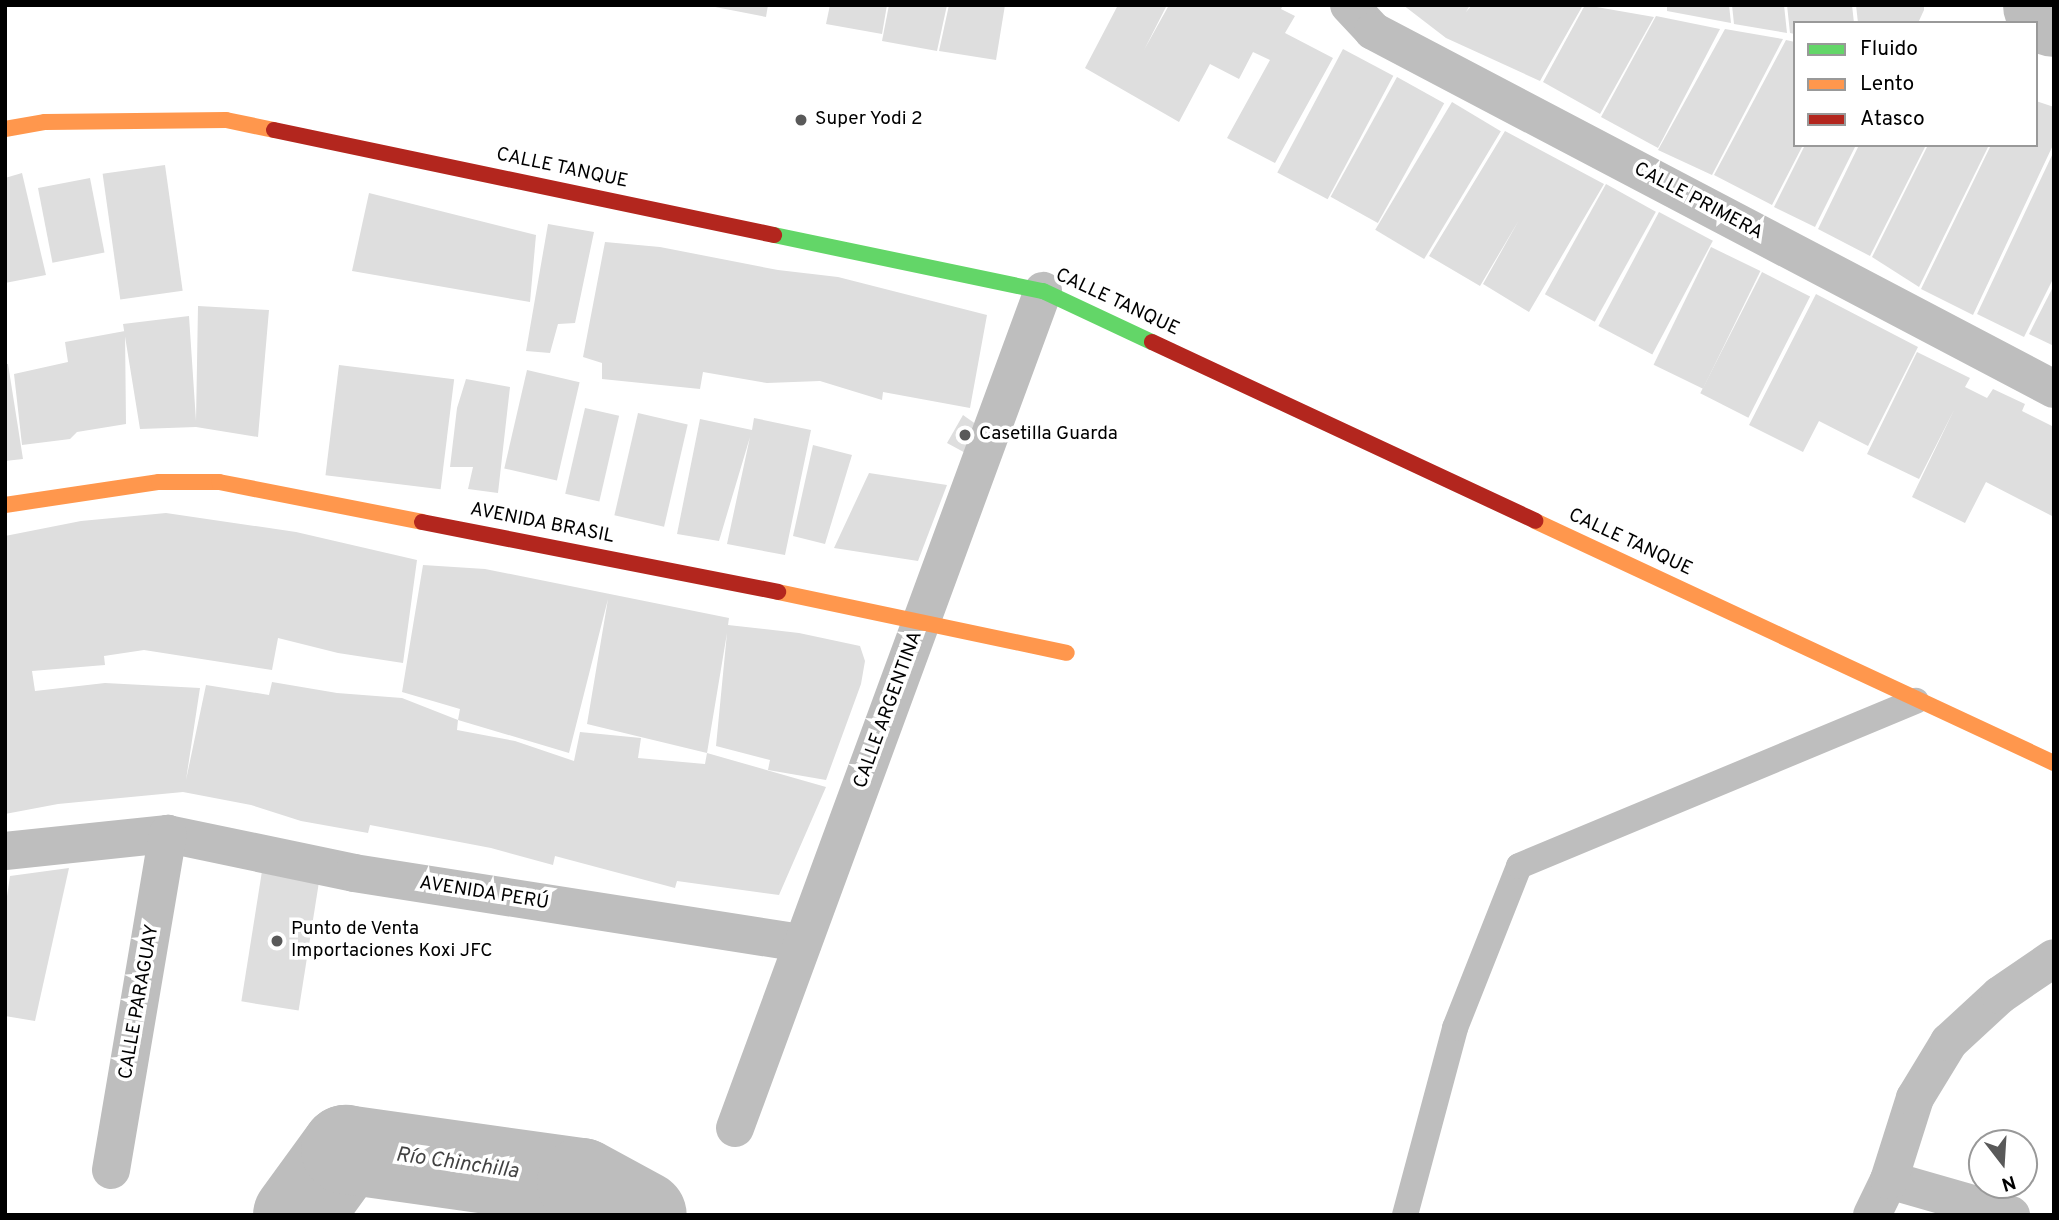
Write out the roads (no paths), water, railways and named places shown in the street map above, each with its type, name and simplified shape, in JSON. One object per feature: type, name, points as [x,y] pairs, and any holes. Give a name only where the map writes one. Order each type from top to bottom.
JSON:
[{"type":"street","name":"CALLE PRIMERA","points":[[1349,5],[1373,31],[2054,389]]},
{"type":"street","name":"CALLE TANQUE","points":[[5,129],[45,122],[226,120],[1043,291],[1916,701],[2054,763]]},
{"type":"street","name":"CALLE ARGENTINA","points":[[735,1128],[1043,291]]},
{"type":"street","name":"AVENIDA BRASIL","points":[[5,505],[159,482],[219,482],[922,621],[1067,653]]},
{"type":"street","name":"AVENIDA PERÚ","points":[[5,851],[168,834],[354,873],[803,943]]},
{"type":"street","name":"CALLE PARAGUAY","points":[[111,1170],[168,834]]},
{"type":"street","points":[[1872,1215],[1889,1180],[1915,1098],[1949,1042],[2000,995],[2054,958]]},
{"type":"street","points":[[1889,1180],[2011,1215]]},
{"type":"lane","points":[[1405,1215],[1455,1028],[1519,866],[1916,701]]},
{"type":"waterway","points":[[2047,5],[2054,12]]},
{"type":"waterway","name":"Río Chinchilla","points":[[297,1215],[345,1149],[581,1182],[642,1215]]},
{"type":"place","name":"Super Yodi 2","points":[[801,120]]},
{"type":"place","name":"Casetilla Guarda","points":[[965,435]]},
{"type":"place","name":"Punto de Venta Importaciones Koxi JFC","points":[[277,941]]}]
